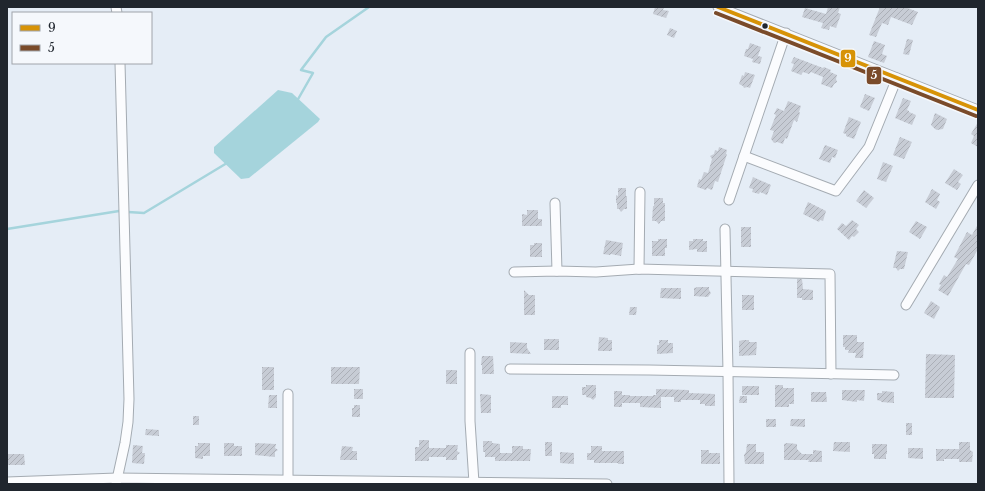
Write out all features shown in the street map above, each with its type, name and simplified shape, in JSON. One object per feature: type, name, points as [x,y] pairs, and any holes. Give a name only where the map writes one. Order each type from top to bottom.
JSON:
[{"type":"street","points":[[718,7],[978,110]]},
{"type":"street","points":[[729,200],[786,33]]},
{"type":"street","points":[[117,481],[125,443],[129,399],[120,64]]},
{"type":"street","points":[[744,156],[836,191],[869,147],[898,78]]},
{"type":"street","points":[[906,305],[978,185]]},
{"type":"street","points":[[639,269],[640,192]]},
{"type":"street","points":[[555,203],[557,271]]},
{"type":"street","points":[[725,229],[729,484]]},
{"type":"street","points":[[514,272],[596,272],[639,269],[830,274],[831,374]]},
{"type":"street","points":[[470,353],[470,421],[474,483]]},
{"type":"street","points":[[510,369],[894,375]]},
{"type":"street","points":[[288,394],[288,481]]},
{"type":"street","points":[[7,482],[288,481],[607,484]]},
{"type":"water","points":[[278,90],[292,93],[320,119],[249,178],[241,179],[214,153],[214,147]]},
{"type":"building","points":[[655,7],[664,7],[663,10],[669,11],[666,18],[653,14]]},
{"type":"building","points":[[828,7],[840,7],[838,13],[841,14],[836,28],[830,26],[829,30],[821,28],[823,23],[802,17],[805,8],[826,14]]},
{"type":"building","points":[[880,7],[905,7],[918,12],[912,25],[891,17],[888,25],[882,23],[876,37],[869,35]]},
{"type":"building","points":[[670,28],[677,31],[674,38],[667,35]]},
{"type":"building","points":[[907,39],[913,40],[909,55],[903,54]]},
{"type":"building","points":[[874,41],[885,45],[882,54],[887,56],[884,63],[868,57]]},
{"type":"building","points":[[750,43],[761,47],[758,56],[762,57],[760,64],[752,62],[753,59],[744,56]]},
{"type":"building","points":[[794,57],[831,70],[830,72],[837,75],[837,82],[832,88],[821,84],[823,77],[811,72],[809,74],[803,72],[801,75],[791,71],[794,64],[791,63]]},
{"type":"building","points":[[745,72],[755,75],[750,88],[744,88],[739,84],[742,75],[744,76]]},
{"type":"building","points":[[865,94],[875,98],[869,111],[860,107]]},
{"type":"building","points":[[903,98],[911,101],[907,110],[916,115],[912,125],[895,118]]},
{"type":"building","points":[[788,101],[801,106],[797,122],[794,120],[787,139],[785,138],[783,144],[777,142],[774,143],[771,139],[774,131],[770,130],[776,115],[774,114],[777,108],[784,111]]},
{"type":"building","points":[[935,113],[947,119],[943,129],[937,130],[931,125]]},
{"type":"building","points":[[849,117],[861,122],[854,139],[843,133]]},
{"type":"building","points":[[978,122],[978,147],[971,143],[974,136],[971,134]]},
{"type":"building","points":[[900,137],[912,142],[904,159],[893,155]]},
{"type":"building","points":[[825,145],[838,150],[835,158],[832,157],[830,163],[819,159]]},
{"type":"building","points":[[719,147],[727,150],[727,154],[718,182],[715,181],[712,190],[697,187],[699,179],[701,180],[704,172],[708,173],[712,159],[710,156],[714,154],[715,150],[718,151]]},
{"type":"building","points":[[883,162],[893,166],[886,182],[877,179]]},
{"type":"building","points":[[954,169],[963,175],[958,182],[961,184],[957,190],[945,183]]},
{"type":"building","points":[[753,177],[771,185],[767,195],[760,192],[759,194],[752,192],[753,189],[749,188]]},
{"type":"building","points":[[618,188],[626,188],[627,196],[627,209],[624,209],[621,212],[617,209],[616,203]]},
{"type":"building","points":[[932,189],[940,194],[937,200],[940,202],[936,209],[925,202]]},
{"type":"building","points":[[864,190],[874,198],[866,208],[856,201]]},
{"type":"building","points":[[654,198],[663,198],[663,203],[665,203],[665,221],[661,221],[659,224],[656,221],[652,221]]},
{"type":"building","points":[[808,202],[826,211],[823,221],[820,220],[819,222],[803,214]]},
{"type":"building","points":[[527,210],[538,210],[538,219],[542,219],[542,226],[522,226],[522,214],[527,215]]},
{"type":"building","points":[[852,220],[859,225],[856,229],[859,232],[854,237],[852,236],[849,240],[837,229],[842,223],[846,226]]},
{"type":"building","points":[[916,221],[927,227],[920,239],[909,232]]},
{"type":"building","points":[[978,224],[978,249],[969,265],[966,264],[948,296],[938,290],[941,285],[939,284],[944,275],[947,277],[958,259],[954,257],[967,232],[972,235]]},
{"type":"building","points":[[741,227],[751,227],[751,247],[741,247]]},
{"type":"building","points":[[658,239],[667,239],[665,256],[652,256],[652,241],[658,241]]},
{"type":"building","points":[[693,239],[703,239],[703,241],[707,241],[707,252],[697,252],[697,249],[689,250],[689,241],[693,241]]},
{"type":"building","points":[[606,240],[623,243],[621,256],[603,254]]},
{"type":"building","points":[[534,243],[542,243],[542,257],[530,257],[530,245],[534,245]]},
{"type":"building","points":[[897,251],[908,252],[904,269],[900,269],[898,271],[896,268],[893,268]]},
{"type":"building","points":[[797,279],[802,279],[803,289],[813,290],[813,300],[802,300],[802,298],[797,298]]},
{"type":"building","points":[[709,287],[711,293],[708,297],[694,296],[694,288]]},
{"type":"building","points":[[661,288],[681,288],[681,299],[660,298]]},
{"type":"building","points":[[524,290],[529,295],[535,295],[535,315],[524,315]]},
{"type":"building","points":[[742,295],[754,295],[754,310],[742,310]]},
{"type":"building","points":[[931,301],[940,307],[934,319],[924,313]]},
{"type":"building","points":[[630,307],[637,307],[636,315],[629,315]]},
{"type":"building","points":[[843,335],[857,335],[857,342],[864,342],[863,358],[855,358],[856,353],[848,353],[849,350],[845,350],[845,347],[843,347]]},
{"type":"building","points":[[599,337],[612,340],[612,351],[598,351]]},
{"type":"building","points":[[544,339],[559,339],[559,350],[544,350]]},
{"type":"building","points":[[659,340],[668,340],[668,343],[673,343],[673,353],[657,354],[657,345],[659,345]]},
{"type":"building","points":[[743,340],[757,342],[756,355],[739,356],[739,341]]},
{"type":"building","points":[[510,342],[527,343],[527,348],[531,354],[510,353]]},
{"type":"building","points":[[926,354],[955,355],[954,398],[925,398]]},
{"type":"building","points":[[482,356],[493,356],[494,374],[482,374]]},
{"type":"building","points":[[262,367],[274,367],[274,390],[262,390]]},
{"type":"building","points":[[331,367],[360,367],[359,384],[331,384]]},
{"type":"building","points":[[446,370],[457,370],[457,384],[446,384]]},
{"type":"building","points":[[586,385],[596,385],[596,397],[593,400],[586,397],[586,395],[582,395],[582,387],[586,387]]},
{"type":"building","points":[[775,385],[783,385],[783,388],[794,388],[794,404],[789,404],[789,407],[775,407]]},
{"type":"building","points":[[742,386],[759,386],[759,395],[742,395]]},
{"type":"building","points":[[354,389],[363,389],[363,399],[354,399]]},
{"type":"building","points":[[656,389],[689,390],[689,393],[715,394],[715,406],[705,406],[705,404],[700,404],[700,400],[681,400],[681,402],[674,402],[674,397],[661,397],[661,408],[640,407],[640,403],[622,403],[622,407],[614,407],[614,391],[622,391],[622,395],[653,396],[656,395]]},
{"type":"building","points":[[842,390],[865,390],[864,401],[857,400],[857,402],[842,400]]},
{"type":"building","points":[[882,391],[894,392],[894,403],[881,402],[877,400],[877,393],[882,393]]},
{"type":"building","points":[[811,392],[826,392],[827,402],[811,402]]},
{"type":"building","points":[[480,394],[491,395],[491,413],[481,413]]},
{"type":"building","points":[[269,395],[277,395],[277,408],[268,408]]},
{"type":"building","points":[[552,396],[568,396],[568,405],[561,405],[561,408],[552,408]]},
{"type":"building","points":[[740,396],[747,396],[747,403],[739,403]]},
{"type":"building","points":[[354,405],[360,405],[360,417],[352,417],[352,408],[354,408]]},
{"type":"building","points":[[193,416],[199,416],[199,425],[193,425]]},
{"type":"building","points":[[766,419],[776,419],[776,427],[766,427]]},
{"type":"building","points":[[791,419],[805,419],[805,427],[790,426]]},
{"type":"building","points":[[906,423],[912,423],[912,435],[906,435]]},
{"type":"building","points":[[146,429],[159,430],[159,436],[145,435]]},
{"type":"building","points":[[419,440],[429,440],[429,448],[446,448],[446,445],[458,445],[457,451],[460,453],[457,455],[457,460],[446,460],[446,457],[429,457],[429,461],[415,461],[415,447],[419,447]]},
{"type":"building","points":[[483,441],[492,441],[492,443],[500,444],[500,453],[512,453],[512,446],[523,446],[523,449],[531,449],[530,461],[495,461],[495,457],[485,457],[485,452],[483,452]]},
{"type":"building","points":[[545,442],[552,442],[552,456],[545,456]]},
{"type":"building","points":[[834,442],[850,442],[850,452],[833,451]]},
{"type":"building","points":[[959,442],[970,442],[970,450],[973,452],[972,462],[959,462],[959,459],[944,459],[944,461],[936,461],[936,449],[959,449]]},
{"type":"building","points":[[198,443],[210,443],[210,456],[203,456],[203,459],[195,458],[195,446],[198,446]]},
{"type":"building","points":[[224,443],[234,443],[234,446],[242,446],[242,456],[224,456]]},
{"type":"building","points":[[255,443],[276,444],[275,448],[278,450],[275,452],[275,457],[255,455]]},
{"type":"building","points":[[747,444],[756,444],[756,452],[764,452],[764,464],[745,464],[744,455]]},
{"type":"building","points":[[784,444],[797,444],[797,449],[802,454],[813,454],[813,450],[822,451],[822,462],[808,462],[809,460],[784,460]]},
{"type":"building","points":[[872,444],[887,444],[886,459],[874,459],[874,454],[872,454]]},
{"type":"building","points":[[133,445],[143,446],[142,453],[145,453],[144,464],[132,463]]},
{"type":"building","points":[[342,446],[353,447],[352,451],[357,451],[357,460],[340,460]]},
{"type":"building","points":[[591,446],[602,446],[602,451],[624,451],[624,464],[594,463],[594,460],[587,460],[587,453],[591,453]]},
{"type":"building","points":[[908,448],[923,448],[923,459],[908,458]]},
{"type":"building","points":[[701,450],[709,450],[709,453],[720,453],[720,464],[701,464]]},
{"type":"building","points":[[560,452],[574,453],[574,464],[560,463]]},
{"type":"building","points":[[7,454],[24,454],[25,465],[7,465]]},
{"type":"waterway","points":[[297,101],[313,73],[301,70],[326,37],[369,7]]},
{"type":"waterway","points":[[128,212],[144,213],[227,163]]},
{"type":"waterway","points":[[7,229],[119,211]]},
{"type":"transit line","name":"9","points":[[718,7],[978,110]]},
{"type":"transit line","name":"5","points":[[716,13],[976,116]]}]
